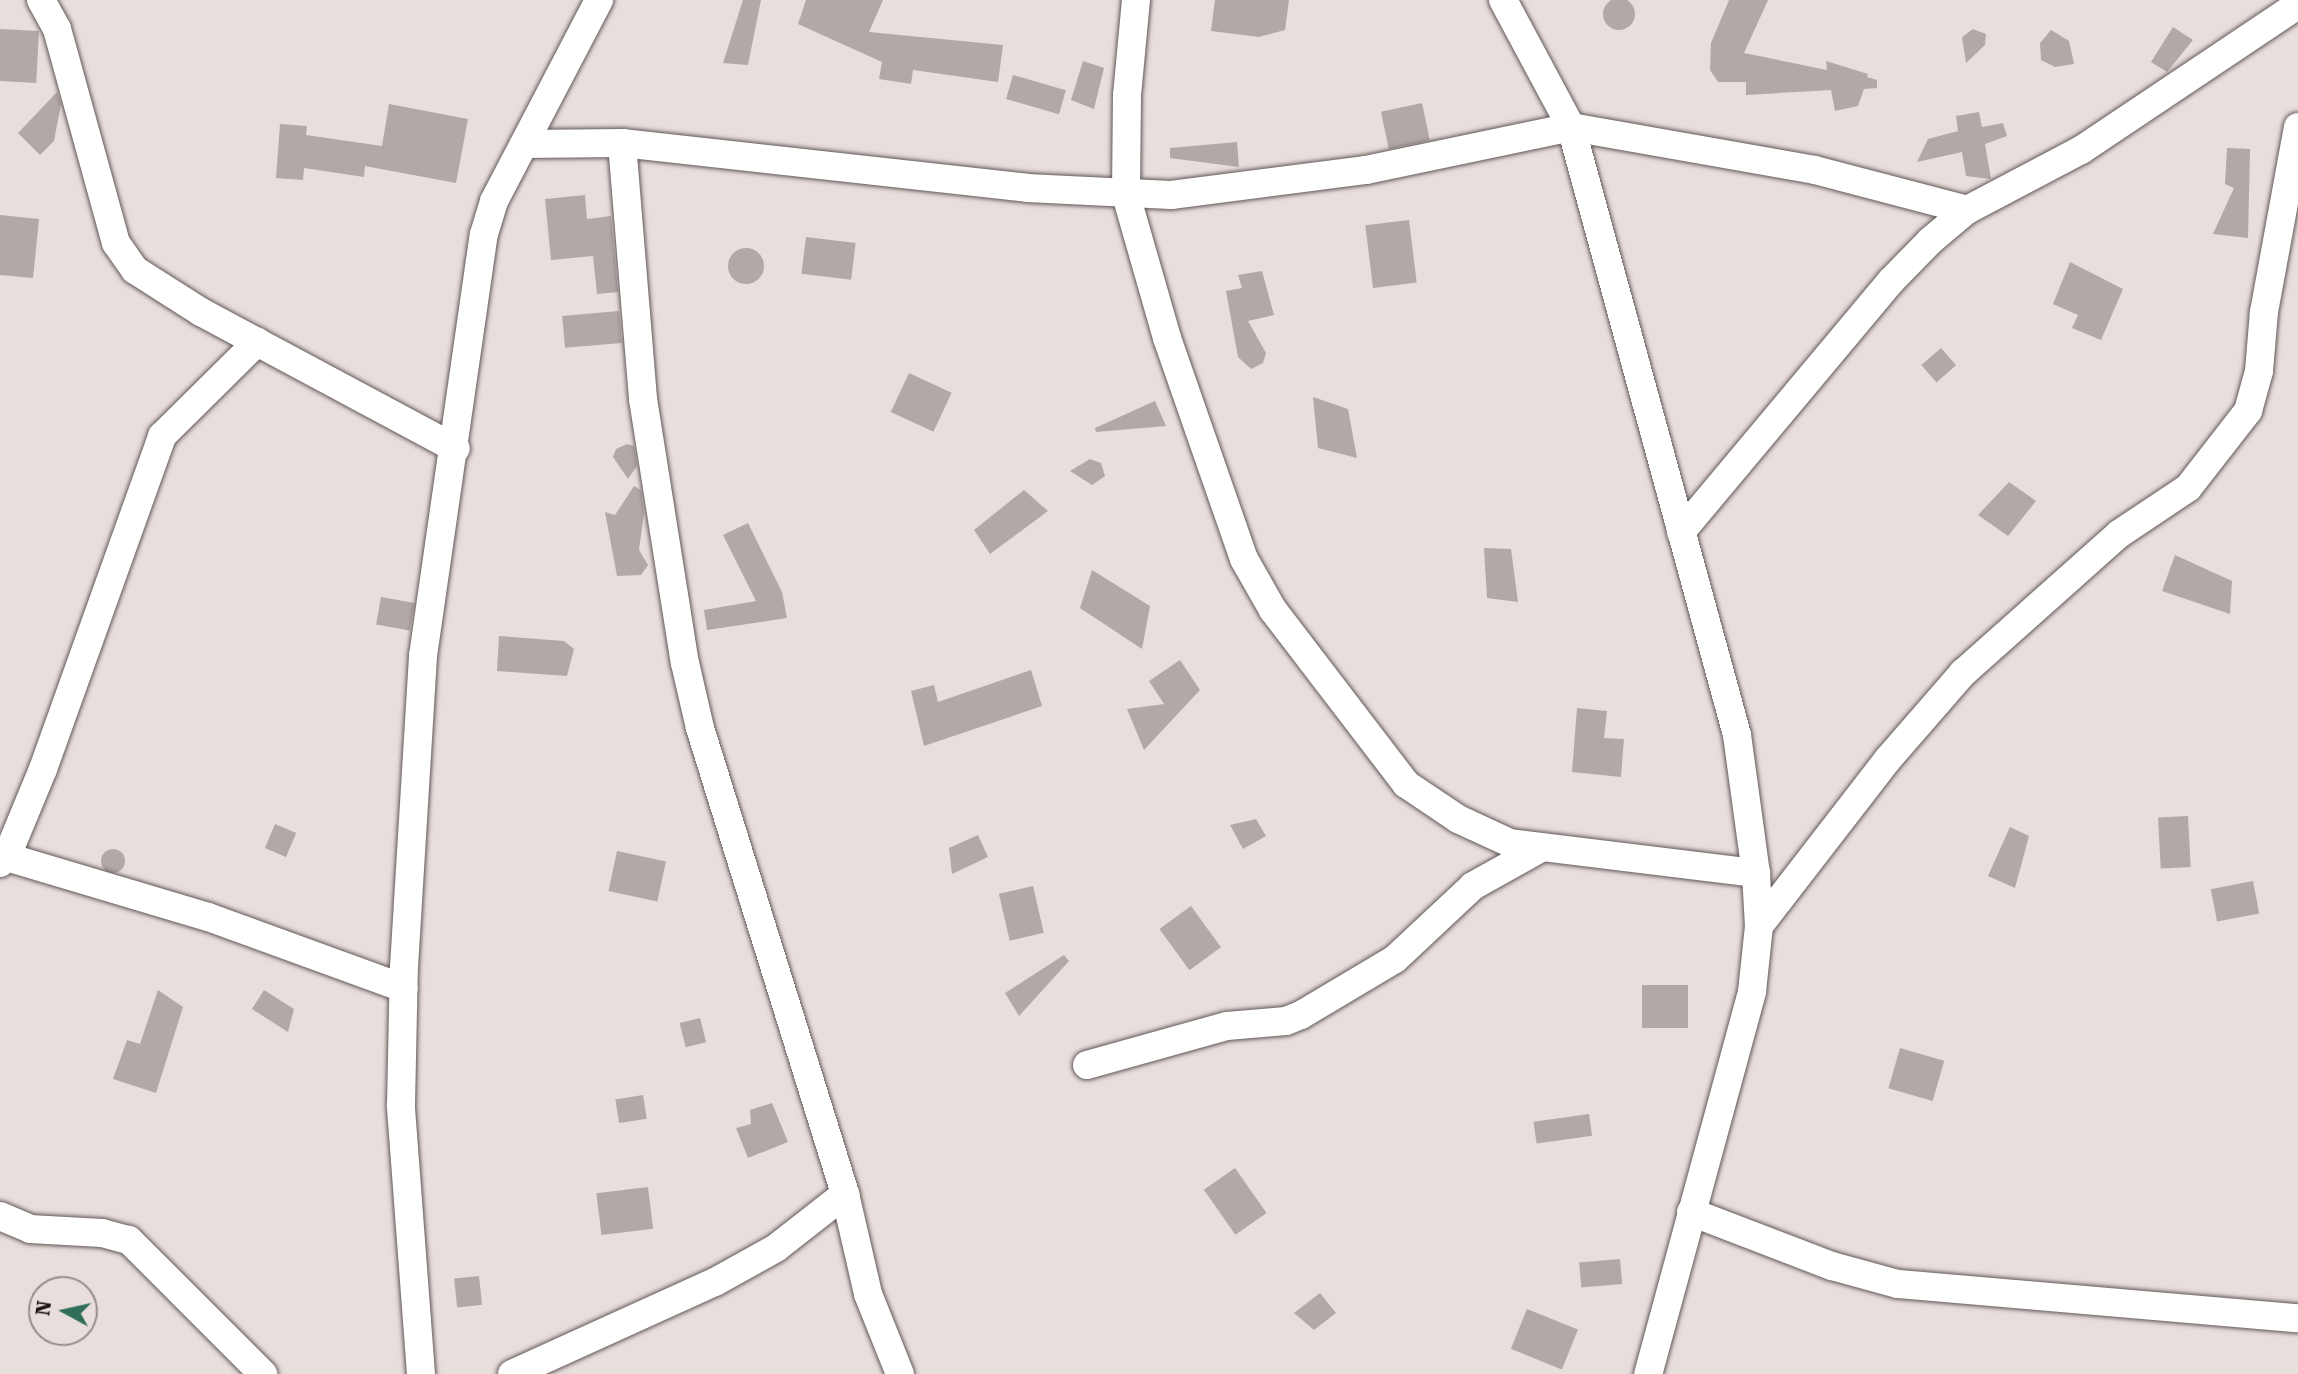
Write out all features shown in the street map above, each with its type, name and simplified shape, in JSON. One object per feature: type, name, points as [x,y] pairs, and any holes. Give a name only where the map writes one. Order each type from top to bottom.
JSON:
[{"type":"street","points":[[40,0],[57,29],[116,243],[135,270],[257,342],[456,449]]},
{"type":"street","points":[[421,1374],[404,1185],[403,988],[423,656],[456,449],[470,304],[484,234],[494,201],[598,0]]},
{"type":"street","points":[[1136,0],[1127,95],[1126,195],[1167,338],[1244,559],[1273,610],[1406,784],[1458,819],[1510,843],[1756,873]]},
{"type":"street","points":[[1503,0],[1571,127],[1737,735],[1756,873],[1759,926],[1752,992],[1735,1065],[1691,1212],[1648,1374]]},
{"type":"street","points":[[1681,532],[1891,281],[1967,210],[2081,150],[2298,5]]},
{"type":"street","points":[[524,144],[622,144],[1126,195],[1171,195],[1366,170],[1571,127],[1815,170],[1967,210]]},
{"type":"street","points":[[1759,926],[1889,758],[1964,673],[2119,534],[2188,488],[2248,411],[2259,371],[2264,312],[2298,127]]},
{"type":"street","points":[[622,144],[643,398],[685,663],[700,728],[845,1194],[869,1294],[900,1374]]},
{"type":"street","points":[[257,342],[162,436],[2,858],[208,917],[403,988]]},
{"type":"street","points":[[1087,1065],[1227,1026],[1286,1021],[1301,1015],[1395,959],[1473,886],[1541,848]]},
{"type":"street","points":[[512,1374],[715,1282],[776,1248],[845,1194]]},
{"type":"street","points":[[1691,1212],[1832,1266],[1898,1284],[2298,1318]]},
{"type":"street","points":[[0,1216],[30,1228],[102,1233],[129,1240],[263,1374]]},
{"type":"building","points":[[1619,-2],[1630,3],[1635,14],[1630,25],[1619,30],[1608,25],[1603,14],[1608,3]]},
{"type":"building","points":[[743,0],[761,0],[748,65],[723,63]]},
{"type":"building","points":[[806,0],[883,0],[869,32],[1003,45],[998,82],[913,70],[911,84],[879,79],[882,62],[798,24]]},
{"type":"building","points":[[1215,0],[1289,0],[1285,30],[1259,37],[1211,31]]},
{"type":"building","points":[[1729,0],[1768,0],[1744,53],[1827,70],[1826,61],[1868,74],[1867,77],[1877,80],[1877,88],[1864,89],[1858,106],[1835,111],[1831,90],[1746,95],[1746,82],[1718,82],[1710,70],[1711,43]]},
{"type":"building","points":[[2173,27],[2193,40],[2167,72],[2151,62]]},
{"type":"building","points":[[0,29],[39,31],[36,83],[0,81]]},
{"type":"building","points":[[1973,29],[1986,34],[1985,45],[1966,63],[1962,37]]},
{"type":"building","points":[[2051,30],[2069,41],[2074,64],[2055,67],[2041,60],[2040,43]]},
{"type":"building","points":[[1083,61],[1104,68],[1094,109],[1071,100]]},
{"type":"building","points":[[1013,75],[1066,90],[1059,114],[1006,99]]},
{"type":"building","points":[[57,92],[61,104],[54,141],[40,155],[18,133]]},
{"type":"building","points":[[1422,103],[1430,140],[1389,149],[1381,112]]},
{"type":"building","points":[[389,104],[468,119],[456,183],[365,166],[364,177],[304,168],[303,180],[276,178],[280,124],[307,126],[306,135],[382,146]]},
{"type":"building","points":[[1979,112],[1982,127],[2003,123],[2007,136],[1985,144],[1991,179],[1966,176],[1962,152],[1917,162],[1928,139],[1958,131],[1956,116]]},
{"type":"building","points":[[1237,142],[1239,167],[1170,158],[1170,148]]},
{"type":"building","points":[[2227,148],[2250,149],[2248,238],[2213,234],[2234,188],[2225,184]]},
{"type":"building","points":[[585,195],[587,219],[611,216],[618,292],[597,294],[593,256],[551,260],[545,199]]},
{"type":"building","points":[[0,215],[39,219],[33,278],[0,275]]},
{"type":"building","points":[[1409,220],[1417,283],[1373,288],[1365,225]]},
{"type":"building","points":[[806,237],[856,243],[851,280],[801,274]]},
{"type":"building","points":[[746,248],[758,254],[764,266],[758,278],[746,284],[734,278],[728,266],[734,254]]},
{"type":"building","points":[[2070,262],[2123,289],[2101,340],[2072,328],[2078,315],[2053,304]]},
{"type":"building","points":[[1262,271],[1274,315],[1248,321],[1266,353],[1263,363],[1251,369],[1238,357],[1226,291],[1242,288],[1238,275]]},
{"type":"building","points":[[619,311],[622,343],[565,348],[562,316]]},
{"type":"building","points":[[1941,348],[1956,365],[1936,382],[1921,365]]},
{"type":"building","points":[[909,373],[952,393],[933,432],[891,412]]},
{"type":"building","points":[[1313,397],[1348,409],[1357,458],[1318,448]]},
{"type":"building","points":[[1155,401],[1166,426],[1096,432],[1095,428]]},
{"type":"building","points":[[627,444],[634,446],[637,466],[628,479],[613,457],[616,449]]},
{"type":"building","points":[[1090,459],[1101,463],[1105,476],[1092,485],[1070,471]]},
{"type":"building","points":[[2009,482],[2036,501],[2008,536],[1978,515]]},
{"type":"building","points":[[634,486],[641,490],[644,513],[639,550],[648,565],[641,575],[617,576],[605,512],[615,515]]},
{"type":"building","points":[[1024,490],[1048,511],[990,554],[974,530]]},
{"type":"building","points":[[748,523],[782,592],[787,618],[707,630],[704,610],[756,601],[723,535]]},
{"type":"building","points":[[1484,548],[1511,549],[1518,602],[1487,598]]},
{"type":"building","points":[[2175,555],[2232,581],[2230,614],[2162,591]]},
{"type":"building","points":[[1092,570],[1150,606],[1142,649],[1080,608]]},
{"type":"building","points":[[381,597],[414,603],[410,630],[376,625]]},
{"type":"building","points":[[499,636],[564,641],[574,649],[567,676],[497,671]]},
{"type":"building","points":[[1180,660],[1200,690],[1144,750],[1127,709],[1164,704],[1149,681]]},
{"type":"building","points":[[1031,670],[1042,706],[924,746],[911,691],[934,685],[938,702]]},
{"type":"building","points":[[1577,708],[1607,711],[1604,738],[1624,739],[1621,777],[1572,772]]},
{"type":"building","points":[[2188,816],[2191,867],[2161,869],[2158,818]]},
{"type":"building","points":[[1256,819],[1266,836],[1243,849],[1230,825]]},
{"type":"building","points":[[275,824],[296,833],[286,857],[265,848]]},
{"type":"building","points":[[2010,827],[2029,836],[2015,888],[1988,876]]},
{"type":"building","points":[[978,835],[988,857],[952,874],[949,848]]},
{"type":"building","points":[[108,849],[118,849],[125,856],[125,866],[118,873],[108,873],[101,866],[101,856]]},
{"type":"building","points":[[617,851],[666,861],[657,901],[608,891]]},
{"type":"building","points":[[2253,881],[2259,913],[2217,922],[2211,889]]},
{"type":"building","points":[[1033,886],[1044,933],[1010,941],[999,894]]},
{"type":"building","points":[[1191,906],[1221,947],[1189,970],[1159,929]]},
{"type":"building","points":[[1064,955],[1069,961],[1019,1016],[1005,993]]},
{"type":"building","points":[[1642,985],[1688,985],[1688,1028],[1642,1028]]},
{"type":"building","points":[[158,990],[183,1007],[156,1093],[113,1079],[127,1040],[140,1044]]},
{"type":"building","points":[[264,990],[294,1009],[288,1032],[252,1009]]},
{"type":"building","points":[[700,1018],[706,1042],[686,1047],[680,1023]]},
{"type":"building","points":[[1900,1048],[1944,1061],[1933,1101],[1888,1088]]},
{"type":"building","points":[[643,1095],[647,1119],[619,1123],[615,1099]]},
{"type":"building","points":[[772,1103],[788,1142],[748,1158],[736,1128],[751,1124],[750,1110]]},
{"type":"building","points":[[1589,1114],[1592,1136],[1537,1144],[1534,1122]]},
{"type":"building","points":[[1235,1168],[1267,1213],[1235,1235],[1204,1190]]},
{"type":"building","points":[[648,1187],[653,1229],[602,1235],[596,1193]]},
{"type":"building","points":[[1620,1259],[1622,1284],[1581,1287],[1579,1263]]},
{"type":"building","points":[[479,1276],[482,1305],[457,1307],[454,1279]]},
{"type":"building","points":[[1320,1293],[1336,1313],[1314,1330],[1294,1313]]},
{"type":"building","points":[[1527,1309],[1578,1330],[1562,1369],[1511,1349]]}]
